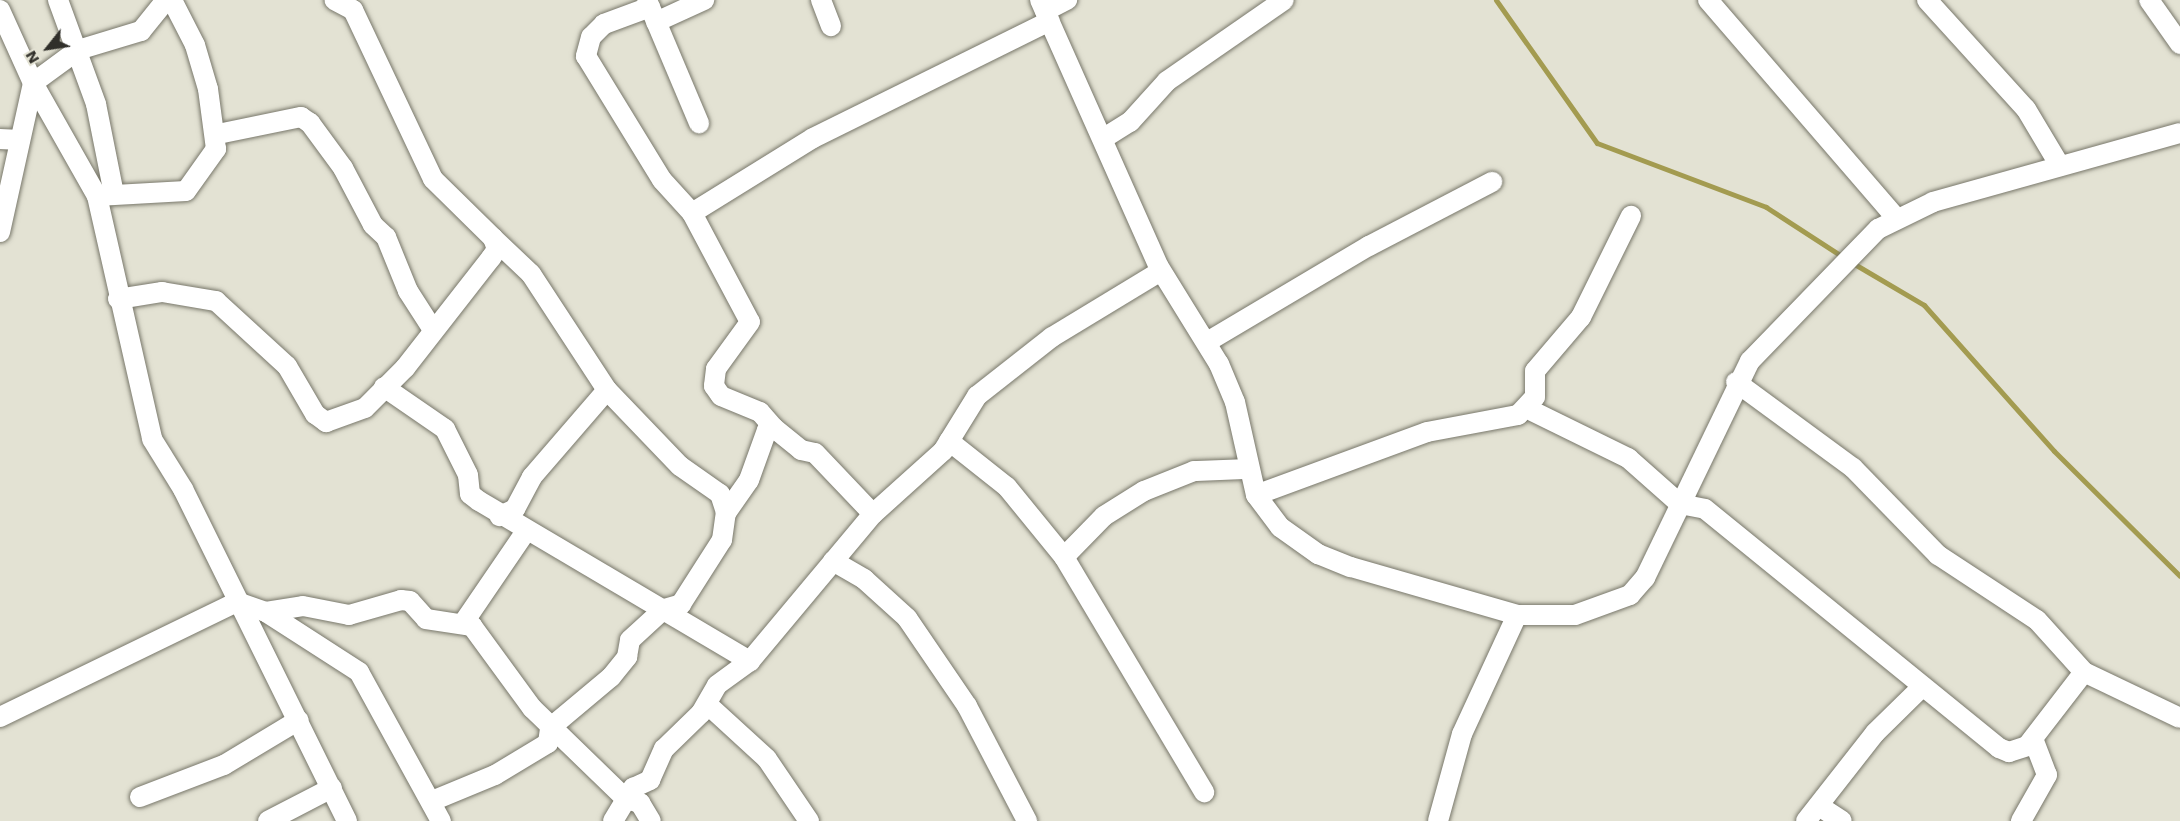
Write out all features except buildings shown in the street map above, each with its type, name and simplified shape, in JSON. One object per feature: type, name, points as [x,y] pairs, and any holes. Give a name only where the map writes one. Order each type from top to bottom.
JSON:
[{"type":"street","points":[[58,0],[78,50],[107,150],[106,195],[118,299],[149,430],[299,720],[347,821]]},
{"type":"street","points":[[0,232],[33,83],[78,50],[141,31],[166,0]]},
{"type":"street","points":[[106,195],[186,191],[204,172],[218,134],[195,45],[172,0]]},
{"type":"street","points":[[333,0],[353,10],[433,179],[531,274],[607,390],[680,466],[720,494],[726,513],[722,540],[709,566],[681,604],[664,609],[630,640],[627,657],[611,677],[550,728],[548,743],[539,750],[432,801]]},
{"type":"street","points":[[704,0],[651,10],[604,24],[591,37],[586,56],[662,180],[692,213],[750,322],[716,369],[714,386],[721,396],[760,412],[774,428],[801,450],[815,453],[873,514]]},
{"type":"street","points":[[821,0],[831,26]]},
{"type":"street","points":[[692,213],[813,138],[1067,0]]},
{"type":"street","points":[[1104,138],[1130,122],[1167,81],[1284,0]]},
{"type":"street","points":[[1708,0],[1896,218]]},
{"type":"street","points":[[1927,0],[2026,109],[2060,166]]},
{"type":"street","points":[[2149,0],[2180,44]]},
{"type":"street","points":[[0,10],[33,83],[80,162],[106,195]]},
{"type":"street","points":[[651,10],[699,123]]},
{"type":"street","points":[[1045,11],[1104,138],[1161,271],[1208,342],[1235,402],[1246,469],[1256,495],[1280,527],[1318,554],[1517,615],[1575,615],[1630,595],[1645,578],[1736,382],[1768,340],[1878,229],[1896,218],[2060,166],[2180,133]]},
{"type":"street","points":[[218,134],[301,117],[310,123],[343,168],[373,225],[386,237],[408,291],[433,330]]},
{"type":"street","points":[[0,139],[20,140]]},
{"type":"street","points":[[80,162],[107,150]]},
{"type":"street","points":[[1208,342],[1369,246],[1492,182]]},
{"type":"street","points":[[1256,495],[1427,432],[1505,418],[1526,408],[1535,397],[1535,371],[1581,317],[1631,216]]},
{"type":"street","points":[[118,299],[153,292],[216,301],[287,366],[315,414],[326,422],[365,408],[384,387],[492,258],[497,249],[493,237]]},
{"type":"street","points":[[613,821],[633,788],[650,780],[664,749],[707,704],[717,685],[750,661],[873,514],[950,441],[977,396],[1003,373],[1161,271]]},
{"type":"street","points":[[1736,382],[1853,468],[1938,555],[2037,620],[2084,672],[2180,718]]},
{"type":"street","points":[[384,387],[445,429],[468,475],[470,494],[500,516],[664,609],[750,661]]},
{"type":"street","points":[[500,516],[515,509],[532,477],[607,390]]},
{"type":"street","points":[[1526,408],[1628,458],[1680,504],[1705,509],[1921,688],[1999,748],[2016,751],[2033,739],[2084,672]]},
{"type":"street","points":[[726,513],[749,480],[767,430],[774,428]]},
{"type":"street","points":[[950,441],[1007,487],[1064,557],[1204,792]]},
{"type":"street","points":[[1064,557],[1104,516],[1144,491],[1194,471],[1246,469]]},
{"type":"street","points":[[464,622],[526,531]]},
{"type":"street","points":[[832,561],[864,579],[907,618],[967,706],[1027,821]]},
{"type":"street","points":[[267,612],[303,606],[349,615],[401,600],[410,601],[426,619],[464,622],[477,631],[550,728],[626,799],[639,803],[651,821]]},
{"type":"street","points":[[0,717],[237,602],[267,612],[359,672],[441,821]]},
{"type":"street","points":[[1438,821],[1462,734],[1517,615]]},
{"type":"street","points":[[1842,821],[1812,814],[1875,733],[1921,688]]},
{"type":"street","points":[[707,704],[767,759],[809,821]]},
{"type":"street","points":[[140,797],[224,765],[299,720]]},
{"type":"street","points":[[2021,821],[2047,775],[2033,739]]},
{"type":"street","points":[[268,821],[332,788]]},
{"type":"waterway","points":[[1496,0],[1597,143],[1766,207],[1843,257]]},
{"type":"waterway","points":[[1851,262],[1924,305],[2054,451],[2180,576]]}]
